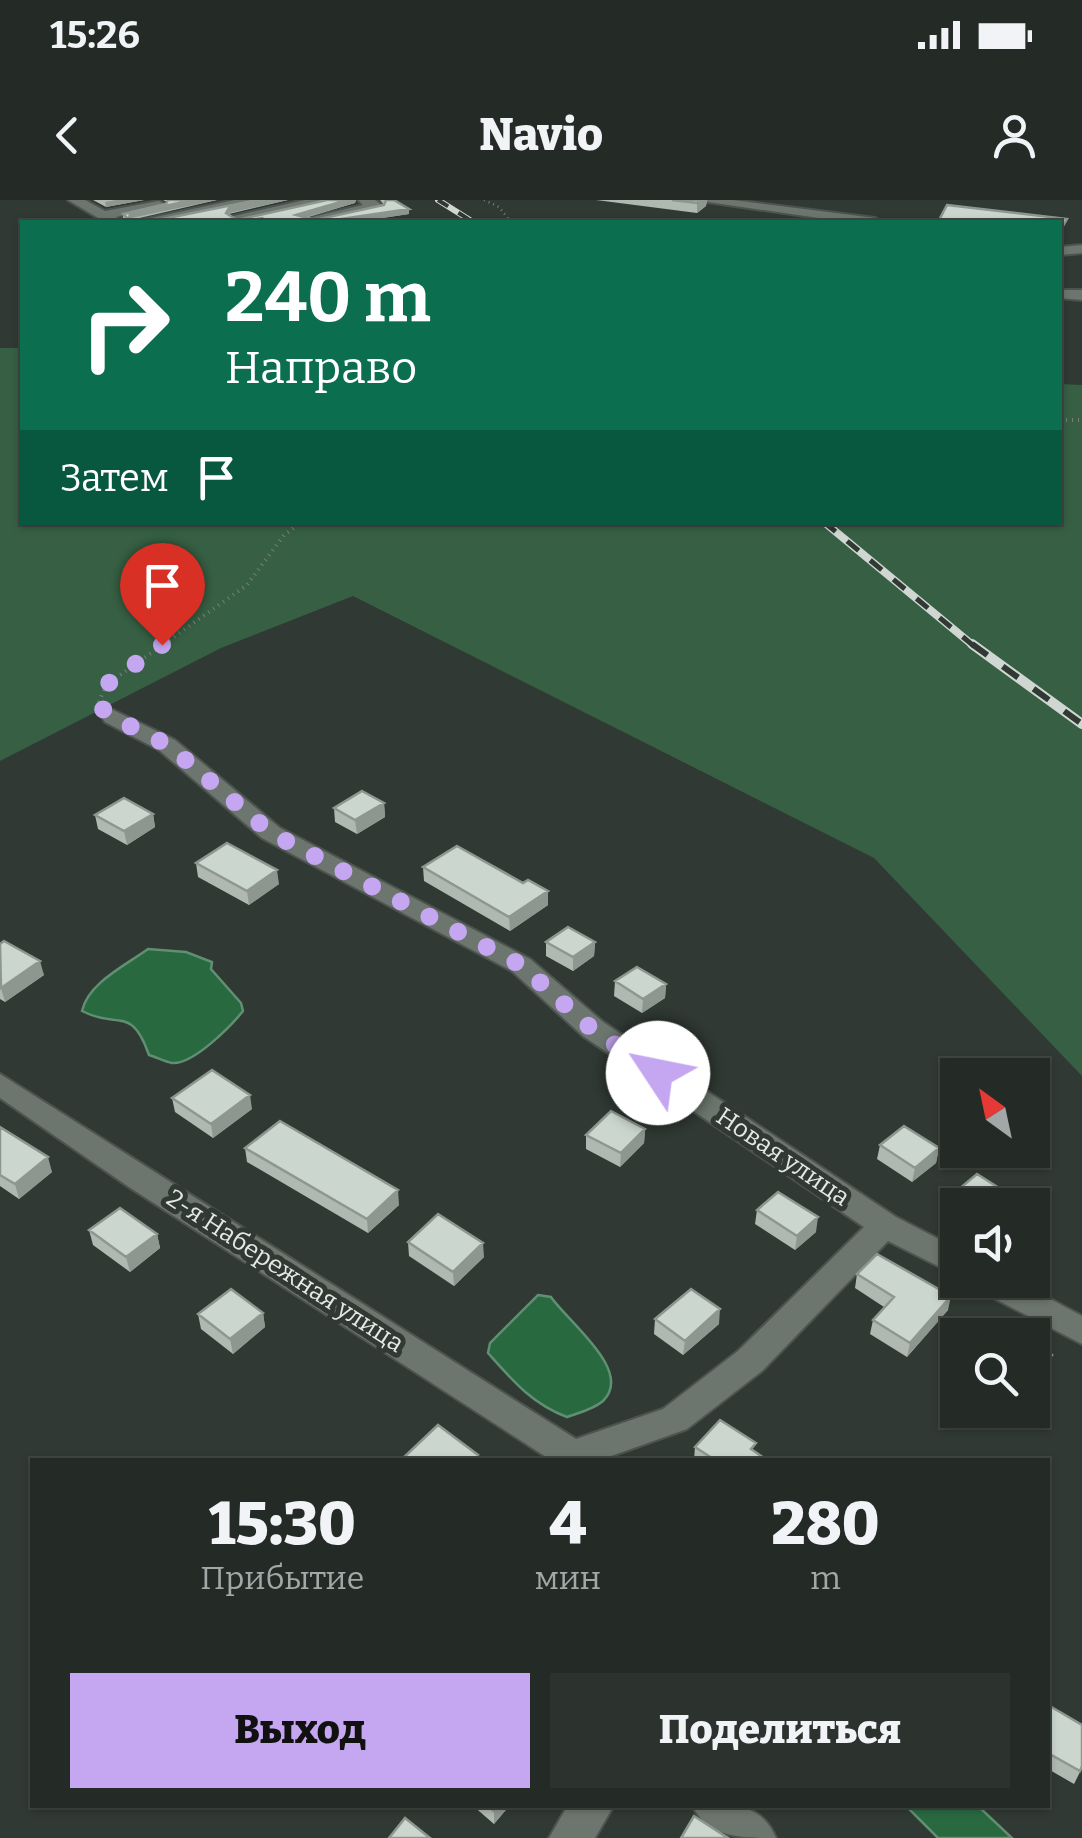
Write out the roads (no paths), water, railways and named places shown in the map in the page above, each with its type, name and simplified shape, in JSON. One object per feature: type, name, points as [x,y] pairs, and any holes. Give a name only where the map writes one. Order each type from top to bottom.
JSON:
[{"type":"street","points":[[80,203],[118,200]]},
{"type":"street","points":[[80,203],[108,219],[187,200]]},
{"type":"street","points":[[150,220],[257,200]]},
{"type":"street","points":[[221,220],[326,200]]},
{"type":"street","points":[[701,200],[859,220]]},
{"type":"street","points":[[300,220],[359,205]]},
{"type":"street","name":"Новая улица","points":[[112,717],[168,745],[271,833],[521,965],[593,1030],[885,1225],[940,1254]]},
{"type":"street","name":"2-я Набережная улица","points":[[0,1084],[572,1458]]},
{"type":"street","points":[[572,1458],[675,1419],[750,1361],[885,1225]]},
{"type":"street","points":[[1021,1298],[1082,1331]]},
{"type":"street","points":[[570,1838],[591,1808]]},
{"type":"street","points":[[717,1808],[756,1838]]},
{"type":"railway","points":[[438,200],[470,220]]},
{"type":"railway","points":[[828,525],[975,647]]},
{"type":"railway","points":[[972,644],[1082,724]]}]
